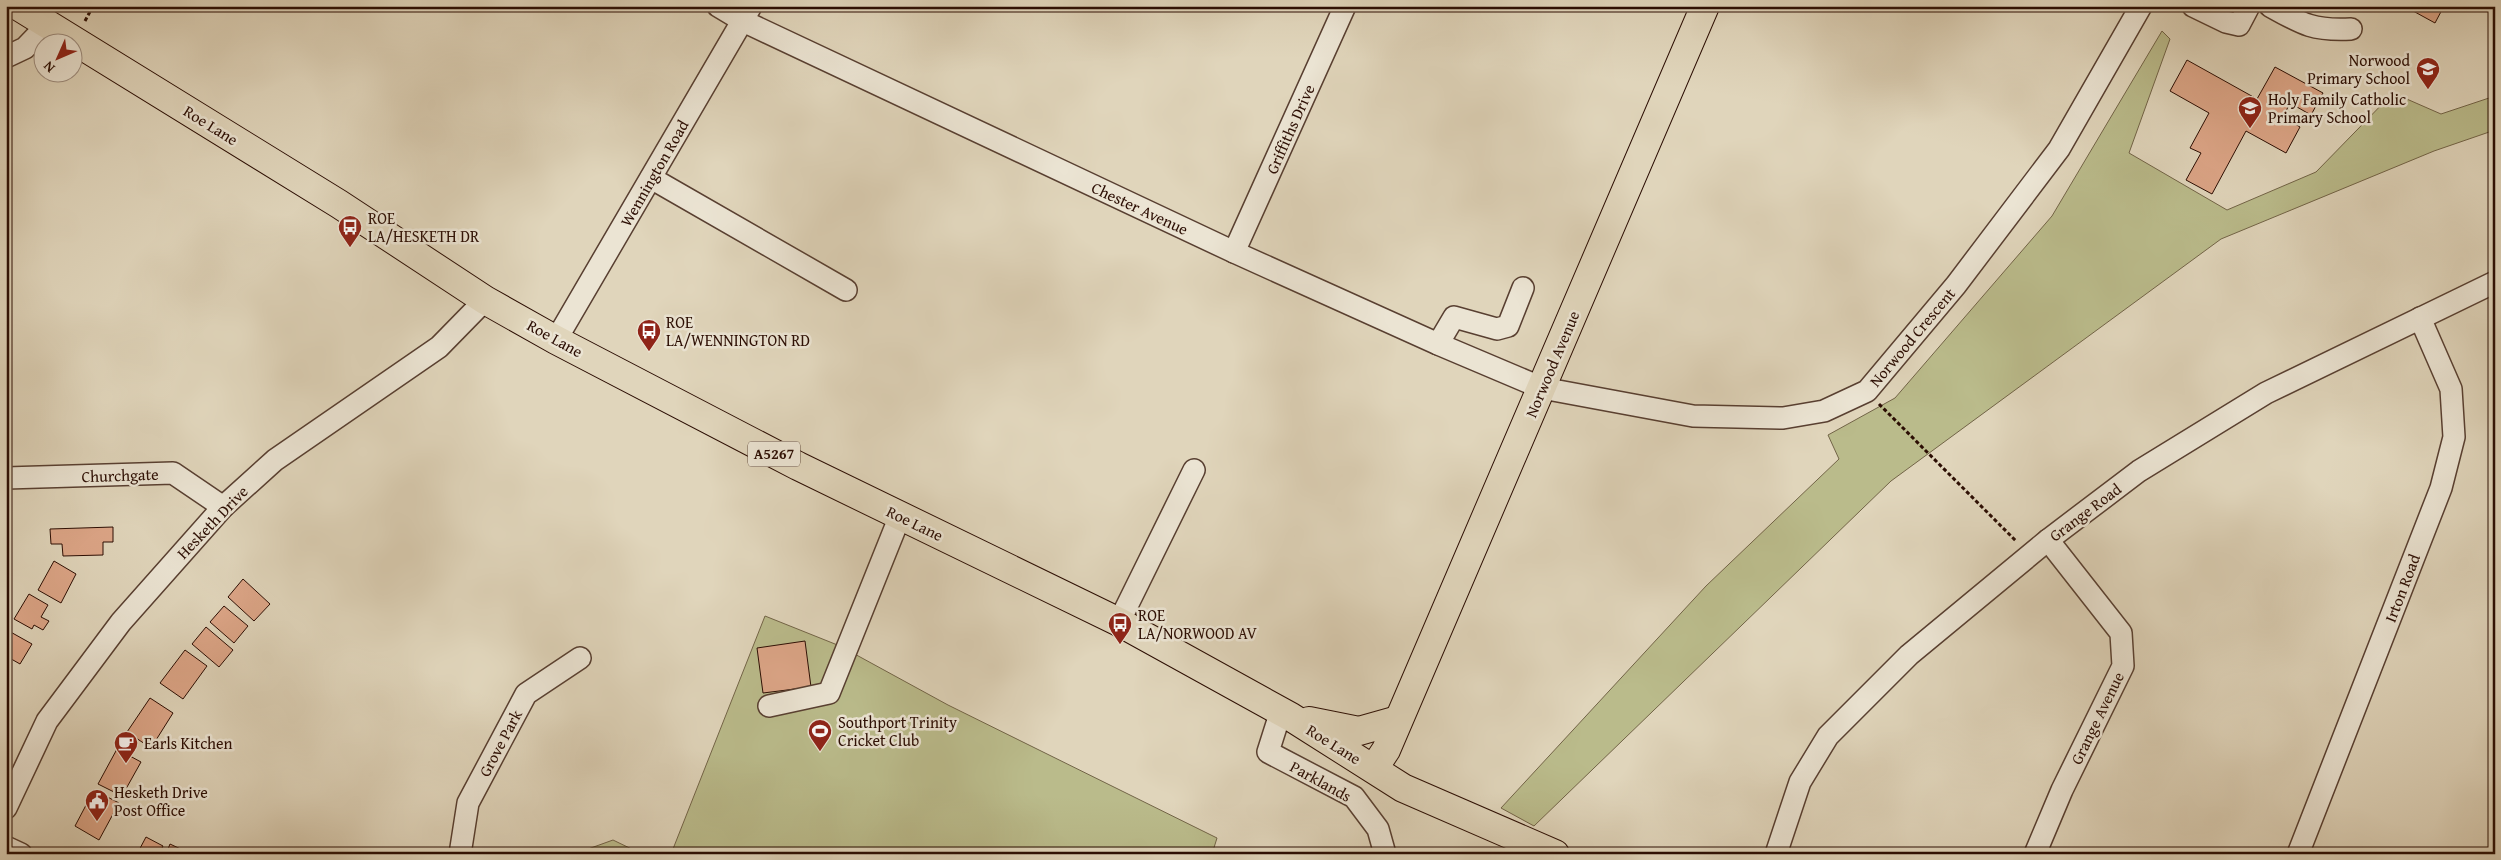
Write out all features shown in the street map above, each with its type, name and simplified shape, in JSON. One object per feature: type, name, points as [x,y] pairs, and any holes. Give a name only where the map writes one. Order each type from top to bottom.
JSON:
[{"type":"main road","name":"Roe Lane","points":[[18,6],[339,204],[485,300],[556,340],[798,466],[1119,622],[1286,714],[1403,788],[1555,854]]},
{"type":"main road","name":"Norwood Avenue","points":[[1374,768],[1386,750],[1705,6]]},
{"type":"main road","points":[[1286,714],[1359,731],[1398,720]]},
{"type":"street","name":"Chester Avenue","points":[[718,6],[747,14],[1234,252],[1438,344],[1542,388]]},
{"type":"street","name":"Griffiths Drive","points":[[1234,252],[1345,6]]},
{"type":"street","name":"Norwood Crescent","points":[[1542,388],[1693,416],[1783,418],[1824,411],[1867,391],[1956,286],[2059,149],[2141,6]]},
{"type":"street","points":[[2193,6],[2226,22],[2239,25],[2249,6]]},
{"type":"street","points":[[2270,6],[2306,26],[2326,30],[2351,29]]},
{"type":"street","name":"Wennington Road","points":[[556,340],[747,14]]},
{"type":"street","points":[[6,57],[26,48],[48,24]]},
{"type":"street","points":[[652,178],[846,290]]},
{"type":"street","name":"Grange Road","points":[[1776,854],[1800,782],[1828,736],[1909,655],[2048,540],[2139,471],[2266,392],[2495,282]]},
{"type":"street","points":[[1438,344],[1454,317],[1497,329],[1508,326],[1523,288]]},
{"type":"street","name":"Hesketh Drive","points":[[6,808],[47,721],[121,622],[223,507],[275,460],[439,347],[485,300]]},
{"type":"street","name":"Irton Road","points":[[2298,854],[2441,488],[2454,437],[2451,389],[2420,318]]},
{"type":"street","points":[[1119,622],[1194,470]]},
{"type":"street","name":"Churchgate","points":[[6,478],[173,474],[223,507]]},
{"type":"street","points":[[769,706],[829,693],[900,516]]},
{"type":"street","name":"Grange Avenue","points":[[2035,854],[2062,790],[2122,666],[2121,633],[2048,540]]},
{"type":"street","name":"Grove Park","points":[[460,854],[468,804],[526,694],[580,658]]},
{"type":"street","name":"Parklands","points":[[1286,714],[1268,752],[1354,797],[1378,829],[1386,854]]},
{"type":"street","points":[[6,847],[21,854]]},
{"type":"path","points":[[1867,391],[2030,555]]},
{"type":"green space","points":[[2162,31],[2170,39],[2129,153],[2227,210],[2316,172],[2393,93],[2441,114],[2495,96],[2495,130],[2434,151],[2221,239],[1891,481],[1534,826],[1501,808],[1706,586],[1839,459],[1828,435],[1895,398],[2052,216]]},
{"type":"green space","points":[[765,616],[840,646],[948,705],[1217,838],[1212,854],[671,854]]},
{"type":"green space","points":[[613,840],[642,854],[577,854],[577,853]]},
{"type":"building","name":"Norwood Primary School","points":[[2404,6],[2444,6],[2435,23]]},
{"type":"building","name":"Holy Family Catholic Primary School","points":[[2187,60],[2257,99],[2275,67],[2323,93],[2311,115],[2290,103],[2283,117],[2300,127],[2286,153],[2246,131],[2212,194],[2186,180],[2201,153],[2190,148],[2209,113],[2170,91]]},
{"type":"building","points":[[113,527],[113,542],[103,542],[103,555],[63,556],[62,544],[51,544],[50,529]]},
{"type":"building","points":[[54,561],[76,574],[61,603],[38,590]]},
{"type":"building","points":[[243,579],[270,604],[254,621],[228,597]]},
{"type":"building","points":[[29,594],[48,605],[41,617],[49,621],[43,630],[34,625],[32,629],[14,619]]},
{"type":"building","points":[[224,606],[248,626],[234,643],[210,622]]},
{"type":"building","points":[[206,627],[233,650],[219,667],[192,644]]},
{"type":"building","points":[[7,630],[32,644],[20,664],[6,656]]},
{"type":"building","points":[[805,641],[811,687],[763,693],[757,648]]},
{"type":"building","points":[[185,650],[207,666],[183,699],[160,683]]},
{"type":"building","points":[[150,698],[173,713],[151,748],[127,732]]},
{"type":"building","points":[[117,749],[141,762],[122,796],[98,784]]},
{"type":"building","points":[[94,790],[119,803],[99,840],[75,826]]},
{"type":"building","points":[[146,837],[163,846],[159,854],[137,854]]},
{"type":"building","points":[[170,844],[187,852],[186,854],[166,854]]},
{"type":"place","name":"Norwood Primary School","points":[[2428,90]]},
{"type":"place","name":"Holy Family Catholic Primary School","points":[[2250,129]]},
{"type":"place","name":"ROE LA/HESKETH DR","points":[[350,248]]},
{"type":"place","name":"ROE LA/WENNINGTON RD","points":[[649,352]]},
{"type":"place","name":"ROE LA/NORWOOD AV","points":[[1120,645]]},
{"type":"place","name":"Southport Trinity Cricket Club","points":[[820,752]]},
{"type":"place","name":"Earls Kitchen","points":[[126,764]]},
{"type":"place","name":"Hesketh Drive Post Office","points":[[97,822]]}]
